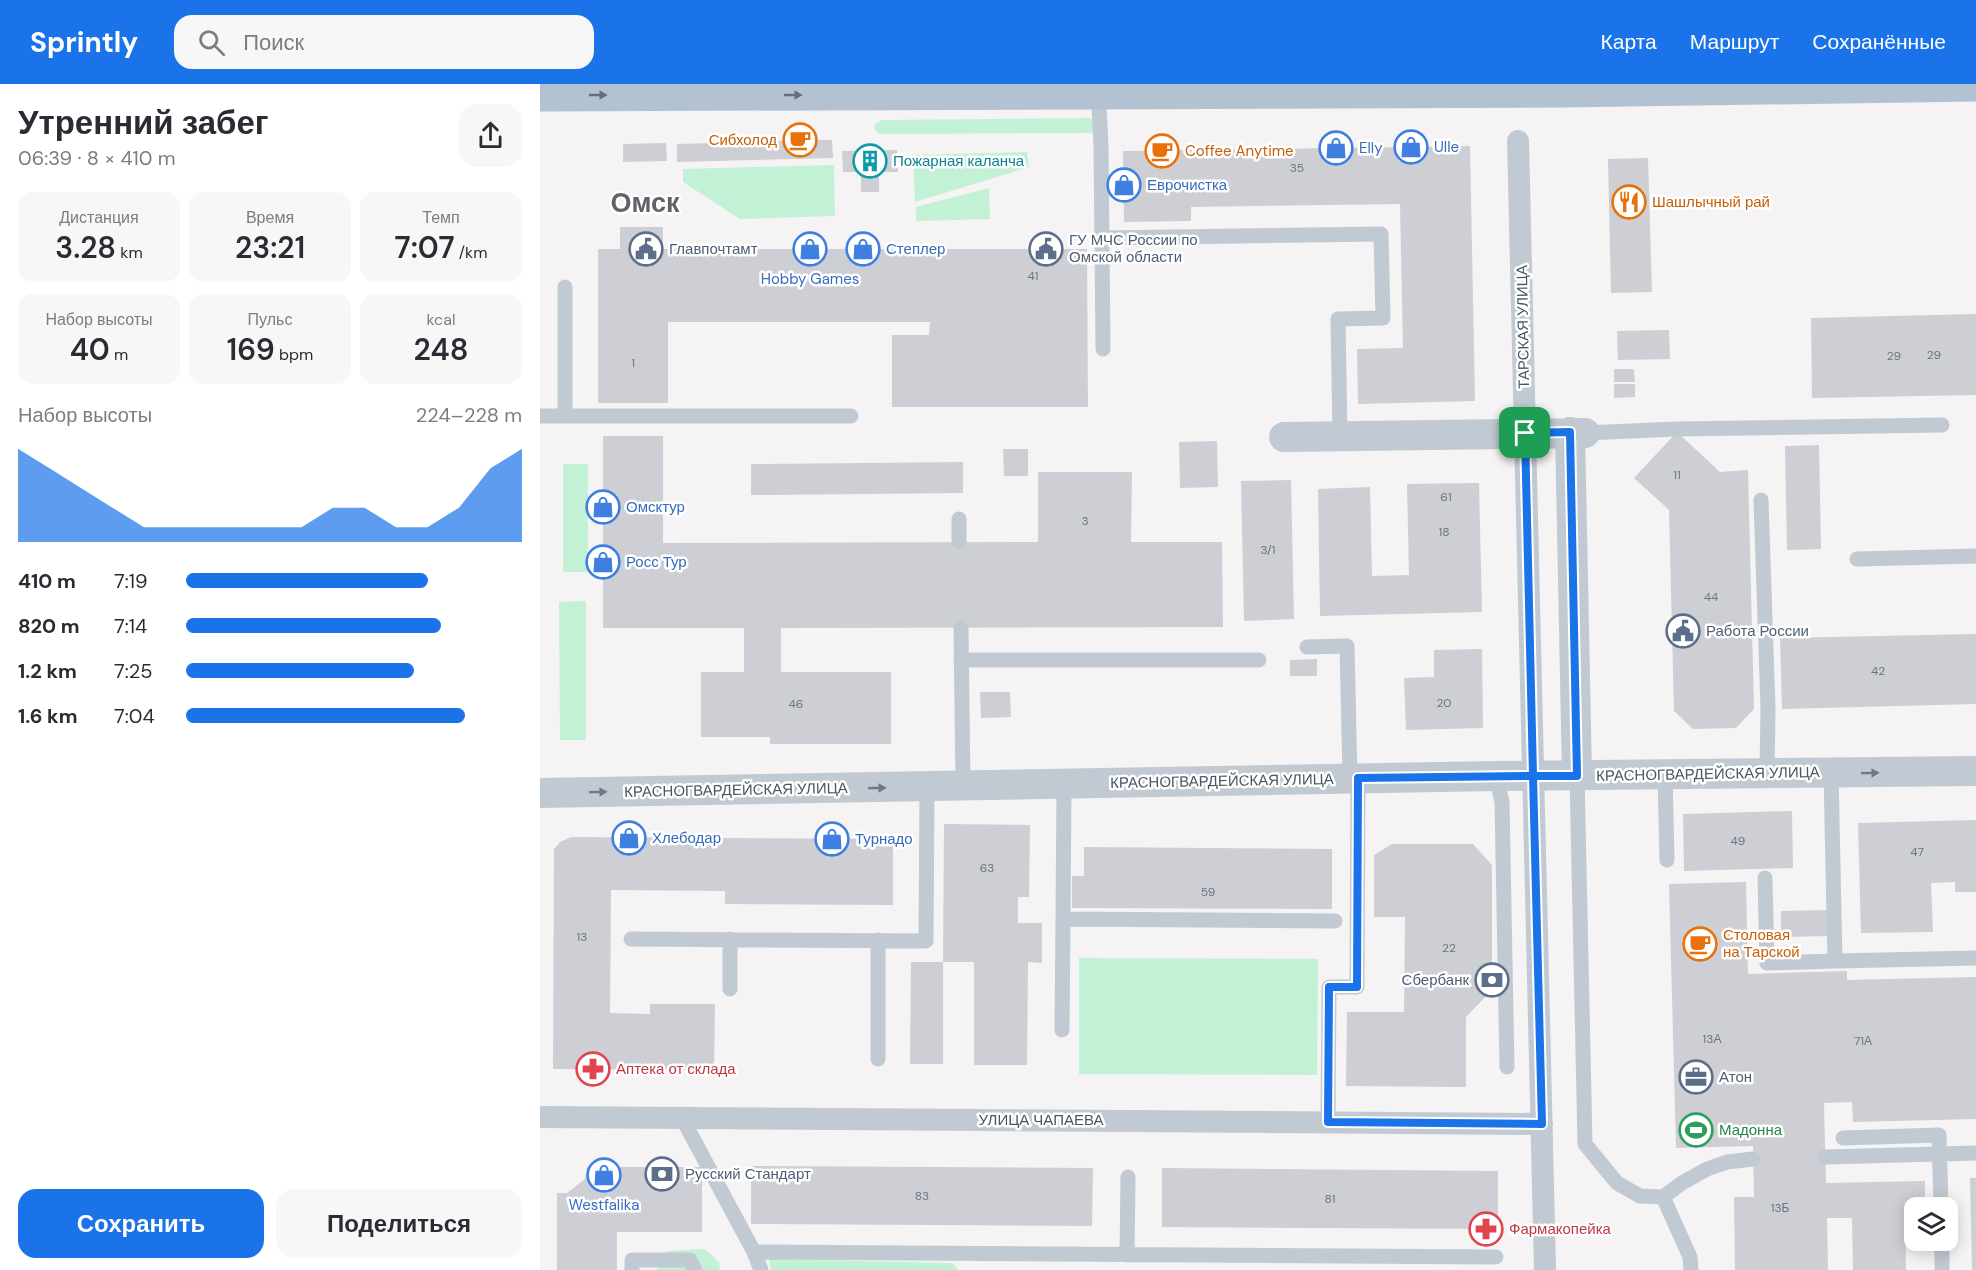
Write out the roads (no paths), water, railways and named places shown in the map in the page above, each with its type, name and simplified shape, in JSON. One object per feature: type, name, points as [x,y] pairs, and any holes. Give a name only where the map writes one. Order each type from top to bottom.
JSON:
[{"type":"main road","points":[[540,95],[1098,89],[1976,85]]},
{"type":"street","name":"ТАРСКАЯ УЛИЦА","points":[[1518,141],[1545,1270]]},
{"type":"street","points":[[1284,437],[1577,433],[1577,776]]},
{"type":"street","name":"КРАСНОГВАРДЕЙСКАЯ УЛИЦА","points":[[540,793],[1354,778],[1976,771]]},
{"type":"street","name":"УЛИЦА ЧАПАЕВА","points":[[540,1117],[1542,1124]]},
{"type":"lane","points":[[1098,89],[1103,349]]},
{"type":"lane","points":[[1102,238],[1382,234],[1383,318],[1338,319],[1340,436]]},
{"type":"lane","points":[[565,287],[565,416]]},
{"type":"lane","points":[[540,416],[851,416]]},
{"type":"lane","points":[[1577,433],[1676,429],[1942,425]]},
{"type":"lane","points":[[1761,500],[1768,709],[1767,773]]},
{"type":"lane","points":[[959,519],[959,542]]},
{"type":"lane","points":[[1857,559],[1976,556]]},
{"type":"lane","points":[[961,628],[963,786]]},
{"type":"lane","points":[[1307,647],[1347,646],[1354,778],[1357,987],[1329,987],[1328,1122]]},
{"type":"lane","points":[[961,660],[1259,660]]},
{"type":"lane","points":[[1831,773],[1835,961]]},
{"type":"lane","points":[[1665,775],[1667,860]]},
{"type":"lane","points":[[1496,776],[1502,802],[1507,1067]]},
{"type":"lane","points":[[1577,776],[1585,1144],[1617,1183],[1640,1197],[1663,1197],[1682,1182],[1707,1169],[1727,1162],[1753,1159]]},
{"type":"lane","points":[[1062,1030],[1064,784]]},
{"type":"lane","points":[[631,939],[926,941],[927,787]]},
{"type":"lane","points":[[1765,878],[1767,963],[1976,958]]},
{"type":"lane","points":[[1063,919],[1335,921]]},
{"type":"lane","points":[[730,939],[730,989]]},
{"type":"lane","points":[[878,940],[878,1059]]},
{"type":"lane","points":[[682,1118],[754,1252],[761,1270]]},
{"type":"lane","points":[[1843,1138],[1939,1135],[1941,1197]]},
{"type":"lane","points":[[1825,1157],[1976,1153]]},
{"type":"lane","points":[[1127,1255],[1128,1177]]},
{"type":"lane","points":[[1663,1197],[1690,1257],[1691,1270]]},
{"type":"lane","points":[[1942,1251],[1942,1270]]},
{"type":"lane","points":[[754,1252],[1496,1257]]},
{"type":"lane","points":[[1016,1254],[1016,1270]]},
{"type":"lane","points":[[632,1270],[632,1260],[690,1260],[695,1270]]},
{"type":"place","name":"Сибхолод","points":[[800,140]]},
{"type":"place","name":"Ulle","points":[[1411,147]]},
{"type":"place","name":"Elly","points":[[1336,148]]},
{"type":"place","name":"Coffee Anytime","points":[[1162,151]]},
{"type":"place","name":"Пожарная каланча","points":[[870,161]]},
{"type":"place","name":"Еврочистка","points":[[1124,185]]},
{"type":"place","name":"Шашлычный рай","points":[[1629,202]]},
{"type":"place","name":"Главпочтамт","points":[[646,249]]},
{"type":"place","name":"Hobby Games","points":[[810,249]]},
{"type":"place","name":"Степлер","points":[[863,249]]},
{"type":"place","name":"ГУ МЧС России по Омской области","points":[[1046,249]]},
{"type":"place","name":"Омсктур","points":[[603,507]]},
{"type":"place","name":"Росс Тур","points":[[603,562]]},
{"type":"place","name":"Работа России","points":[[1683,631]]},
{"type":"place","name":"Хлебодар","points":[[629,838]]},
{"type":"place","name":"Турнадо","points":[[832,839]]},
{"type":"place","name":"Столовая на Тарской","points":[[1700,944]]},
{"type":"place","name":"Сбербанк","points":[[1492,980]]},
{"type":"place","name":"Аптека от склада","points":[[593,1069]]},
{"type":"place","name":"Атон","points":[[1696,1077]]},
{"type":"place","name":"Мадонна","points":[[1696,1130]]},
{"type":"place","name":"Русский Стандарт","points":[[662,1174]]},
{"type":"place","name":"Westfalika","points":[[604,1175]]},
{"type":"place","name":"Фармакопейка","points":[[1486,1229]]},
{"type":"district","name":"Омск","points":[[645,202]]}]
